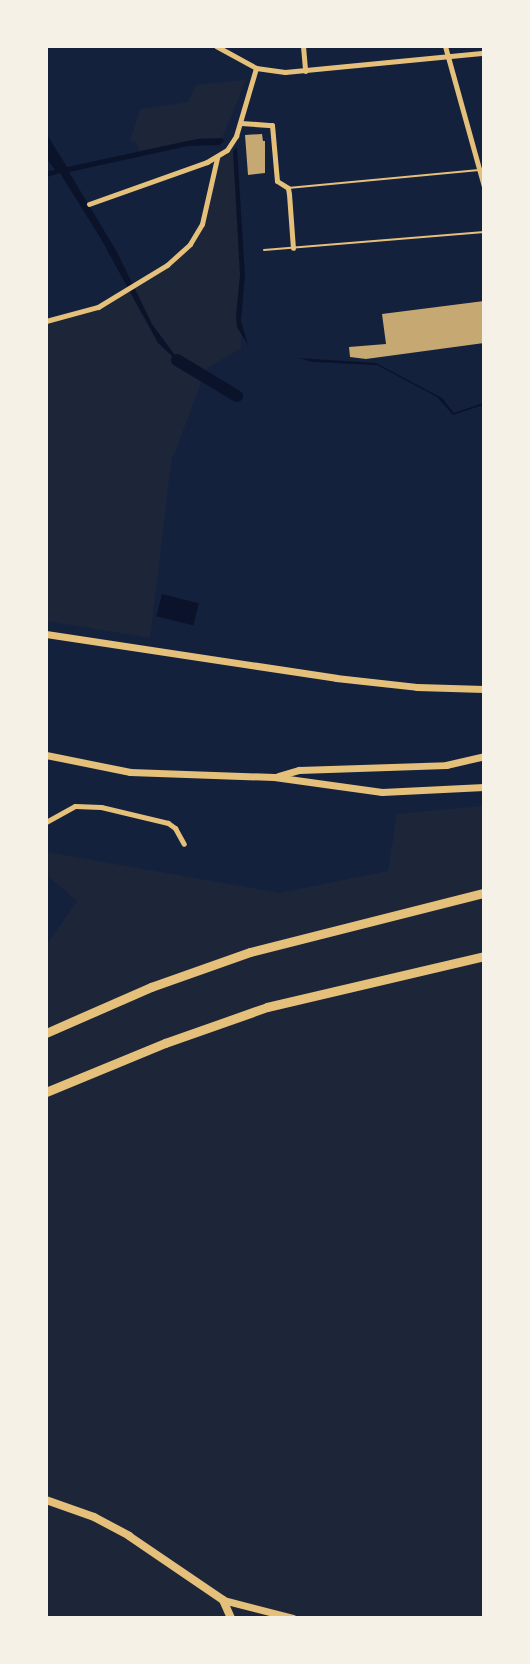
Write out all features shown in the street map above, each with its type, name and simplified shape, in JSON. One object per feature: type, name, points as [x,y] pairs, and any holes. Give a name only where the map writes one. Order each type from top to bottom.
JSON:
[{"type":"highway","points":[[46,1033],[151,987],[250,952],[483,893]]},
{"type":"highway","points":[[46,1092],[165,1043],[267,1007],[483,956]]},
{"type":"main road","points":[[46,1500],[94,1517],[129,1536],[223,1600],[231,1617]]},
{"type":"street","points":[[216,46],[256,68],[269,71],[305,71],[483,52]]},
{"type":"street","points":[[303,46],[305,71]]},
{"type":"street","points":[[445,46],[483,187]]},
{"type":"street","points":[[89,204],[217,158],[232,144],[241,123],[256,68]]},
{"type":"street","points":[[241,123],[272,125],[278,181],[288,188],[293,248]]},
{"type":"street","points":[[46,321],[98,307],[167,265],[190,244],[202,224],[217,158]]},
{"type":"street","points":[[46,634],[347,679],[417,687],[483,689]]},
{"type":"street","points":[[46,755],[130,772],[274,777],[382,792],[483,787]]},
{"type":"street","points":[[274,777],[299,770],[446,765],[483,756]]},
{"type":"street","points":[[46,822],[75,806],[101,807],[168,823],[175,828],[184,844]]},
{"type":"street","points":[[223,1600],[293,1617]]},
{"type":"lane","points":[[288,188],[479,170]]},
{"type":"lane","points":[[264,250],[483,232]]},
{"type":"shaded area","points":[[246,80],[221,140],[204,138],[139,151],[136,141],[130,142],[140,109],[188,102],[196,85]]},
{"type":"shaded area","points":[[46,133],[67,167],[197,139],[222,138],[224,141],[220,145],[188,146],[69,172],[117,252],[152,324],[174,354],[190,367],[187,370],[158,343],[101,239],[60,173],[47,177],[47,171],[55,170],[47,159]]},
{"type":"shaded area","points":[[237,147],[245,275],[241,321],[248,345],[237,327],[236,316],[240,275],[233,151]]},
{"type":"shaded area","points":[[227,150],[234,150],[241,248],[241,348],[206,369],[172,456],[150,638],[47,621],[46,321],[98,307],[167,265],[190,244],[202,224],[217,158]]},
{"type":"shaded area","points":[[299,358],[376,363],[442,398],[454,413],[483,403],[483,405],[453,415],[437,397],[377,365],[312,362]]},
{"type":"shaded area","points":[[162,594],[199,603],[193,626],[156,616]]},
{"type":"shaded area","points":[[483,806],[483,1617],[47,1617],[46,946],[77,901],[47,875],[46,852],[280,893],[388,871],[397,814]]},
{"type":"building","points":[[262,134],[263,141],[265,141],[265,173],[248,175],[245,135]]},
{"type":"building","points":[[484,301],[484,343],[366,359],[350,357],[349,347],[386,344],[382,314]]},
{"type":"waterway","points":[[177,360],[237,396]]}]
